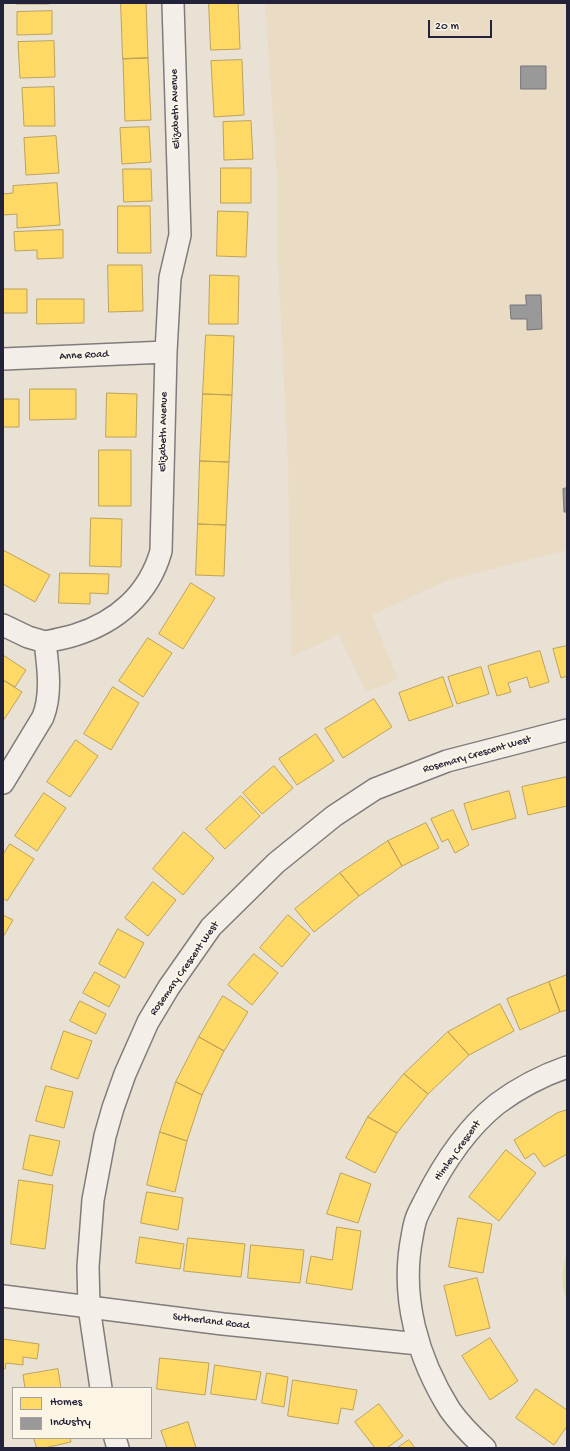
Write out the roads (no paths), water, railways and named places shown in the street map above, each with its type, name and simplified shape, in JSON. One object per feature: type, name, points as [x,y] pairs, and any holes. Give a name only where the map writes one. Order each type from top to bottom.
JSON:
[{"type":"street","name":"Elizabeth Avenue","points":[[45,642],[74,636],[93,629],[122,612],[135,600],[148,583],[158,564],[161,551],[166,352],[170,278],[180,235],[173,3]]},
{"type":"street","name":"Anne Road","points":[[3,359],[166,352]]},
{"type":"street","points":[[3,625],[28,637],[45,642],[49,669],[46,707],[43,717],[3,783]]},
{"type":"street","name":"Rosemary Crescent West","points":[[101,1387],[89,1307],[88,1267],[94,1200],[101,1156],[113,1108],[125,1074],[148,1022],[169,987],[211,927],[276,863],[334,816],[375,789],[447,761],[567,730]]},
{"type":"street","name":"Himley Crescent","points":[[485,1448],[471,1435],[451,1411],[431,1375],[418,1344],[412,1318],[408,1282],[408,1255],[416,1219],[439,1172],[481,1118],[498,1103],[526,1086],[553,1072],[567,1067]]},
{"type":"street","name":"Sutherland Road","points":[[3,1296],[223,1324],[418,1344]]}]
